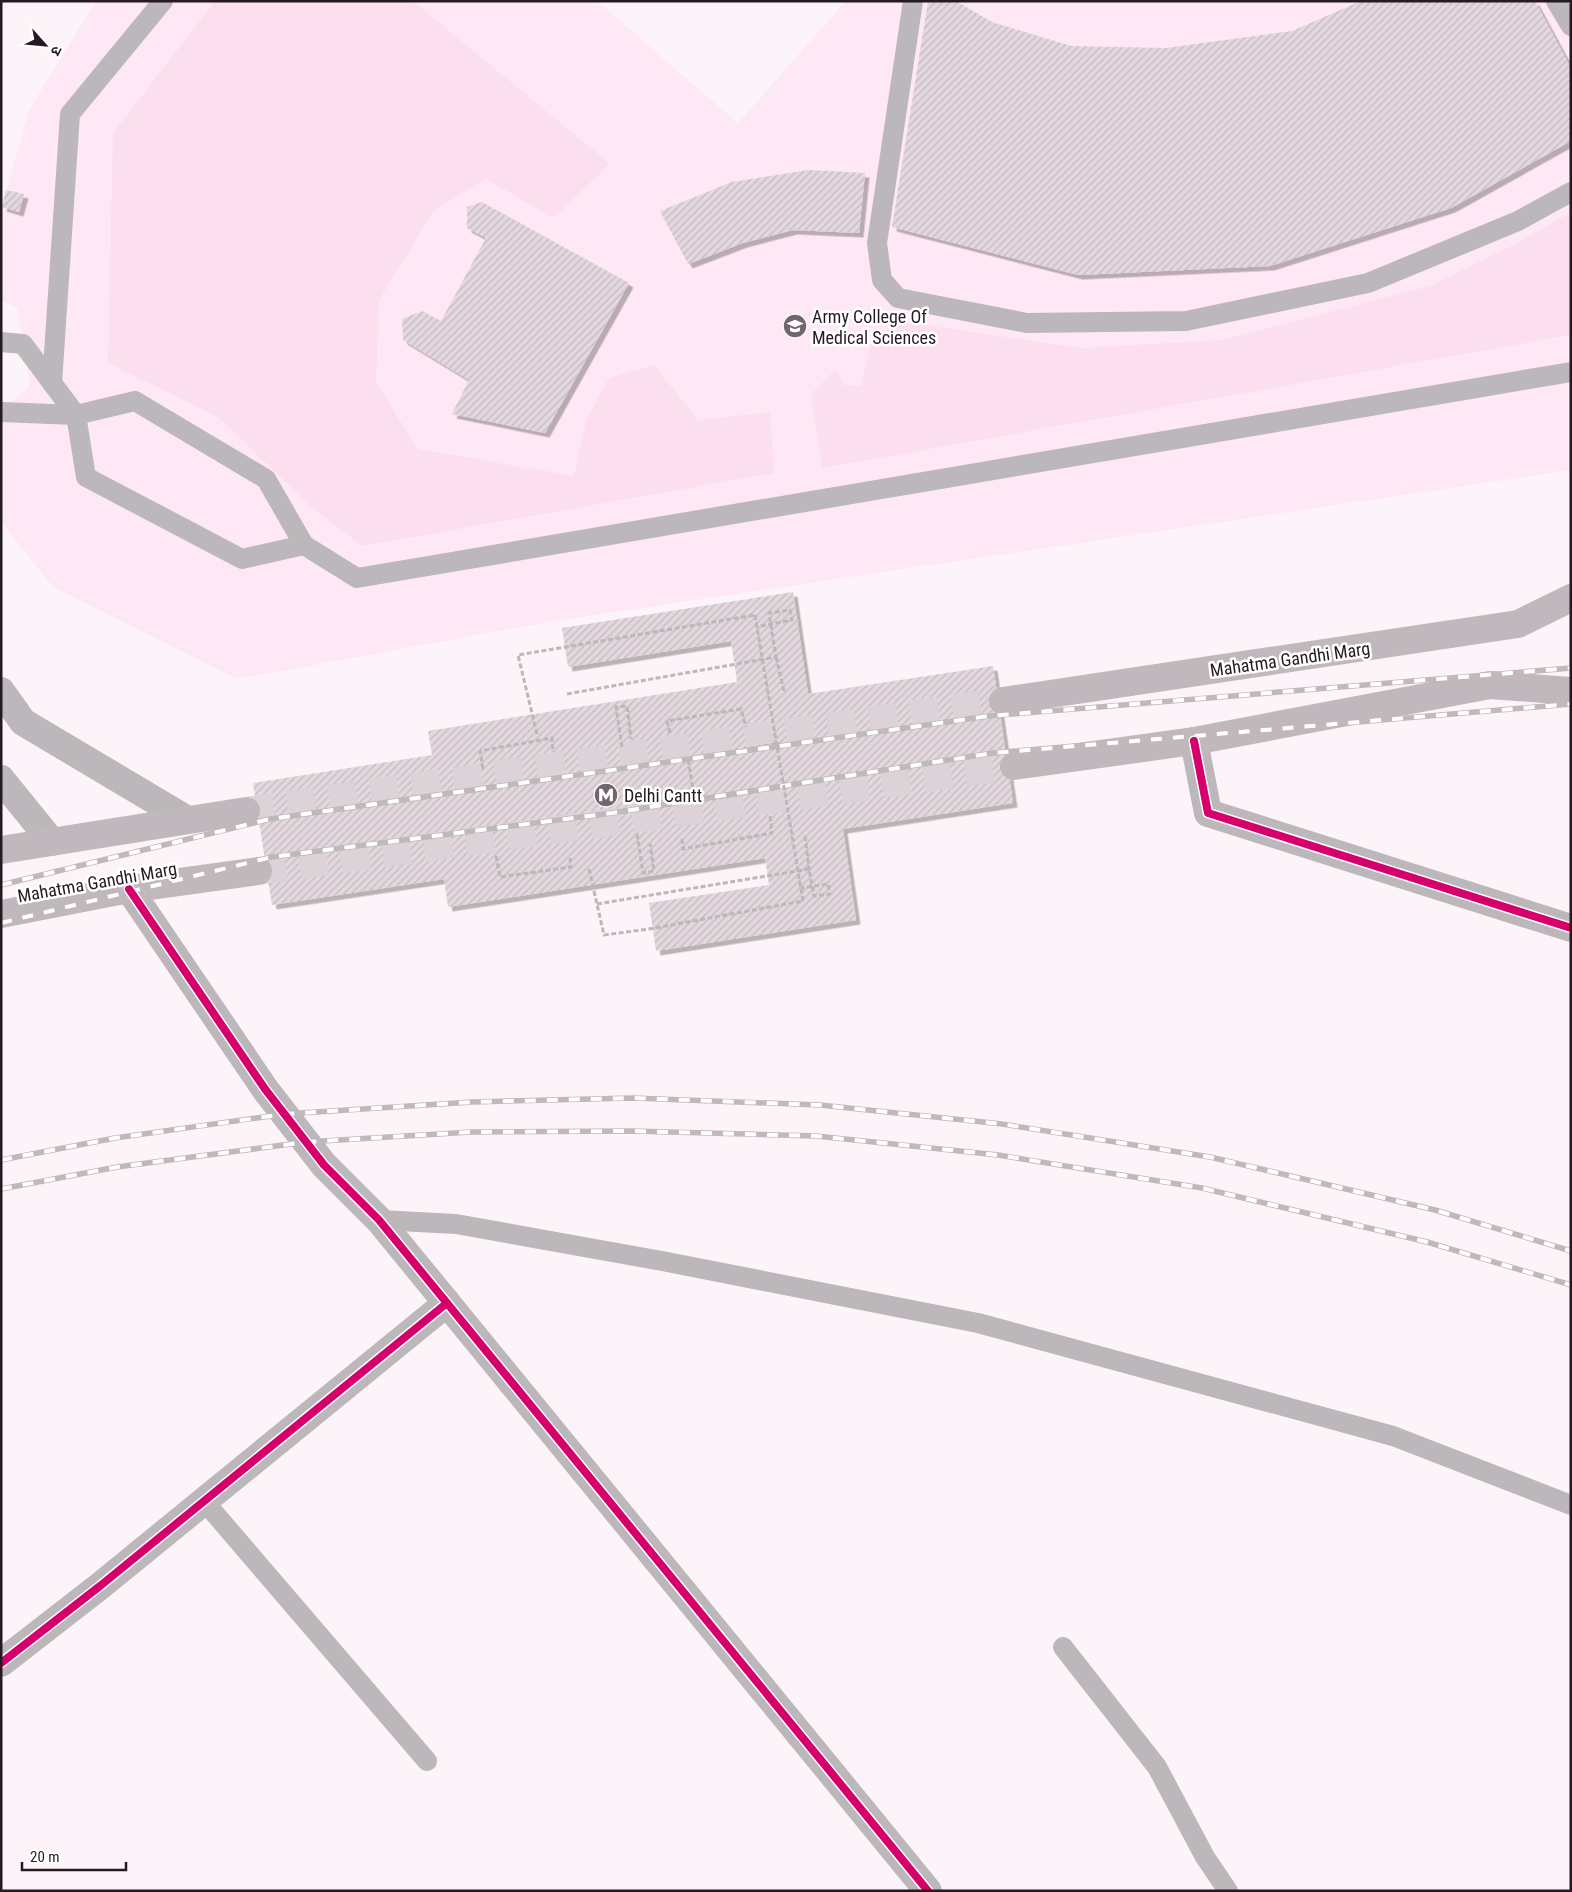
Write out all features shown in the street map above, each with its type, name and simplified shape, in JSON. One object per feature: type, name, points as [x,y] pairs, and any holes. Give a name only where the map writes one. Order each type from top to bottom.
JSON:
[{"type":"main road","name":"Mahatma Gandhi Marg","points":[[1003,702],[1518,624],[1571,598]]},
{"type":"main road","points":[[1518,624],[1571,620]]},
{"type":"main road","points":[[1014,766],[1194,741],[1490,685],[1571,674]]},
{"type":"main road","points":[[1490,685],[1571,691]]},
{"type":"main road","points":[[1,850],[186,819],[246,811]]},
{"type":"main road","name":"Mahatma Gandhi Marg","points":[[1,914],[129,890],[258,872]]},
{"type":"street","points":[[1,691],[23,722],[186,819]]},
{"type":"street","points":[[1194,741],[1208,813],[1571,928]]},
{"type":"street","points":[[1,779],[52,842]]},
{"type":"street","points":[[129,890],[264,1089],[324,1165],[379,1220],[928,1891]]},
{"type":"street","points":[[1,1663],[100,1586],[447,1303]]},
{"type":"lane","points":[[52,383],[70,114],[163,1]]},
{"type":"lane","points":[[913,1],[877,242],[882,280],[898,298],[1027,322],[1186,320],[1368,283],[1518,221],[1571,192]]},
{"type":"lane","points":[[1556,1],[1571,26]]},
{"type":"lane","points":[[1,342],[23,344],[76,415],[86,477],[242,559],[304,545]]},
{"type":"lane","points":[[1,412],[76,415],[135,401],[266,479],[304,545],[357,578],[1571,372]]},
{"type":"lane","points":[[379,1220],[456,1224],[671,1263],[978,1323],[1394,1436],[1571,1505]]},
{"type":"lane","points":[[204,1501],[427,1762]]},
{"type":"lane","points":[[1064,1647],[1157,1767],[1205,1857],[1228,1891]]},
{"type":"path","points":[[756,627],[765,625],[774,624],[792,620],[790,610],[769,613],[771,622],[772,631],[774,640],[776,657],[784,691]]},
{"type":"path","points":[[537,734],[518,654],[754,615],[803,901],[604,935],[589,869]]},
{"type":"path","points":[[567,694],[776,657]]},
{"type":"path","points":[[622,746],[616,708],[627,706],[631,739]]},
{"type":"path","points":[[670,733],[667,721],[742,709],[746,727]]},
{"type":"path","points":[[483,768],[480,751],[552,738],[553,752]]},
{"type":"path","points":[[776,744],[688,759],[695,802],[784,787]]},
{"type":"path","points":[[682,839],[683,849],[772,833],[770,815]]},
{"type":"path","points":[[637,834],[643,873],[654,871],[650,844]]},
{"type":"path","points":[[801,888],[810,887],[819,885],[828,884],[830,894],[814,896],[812,887],[811,878],[810,869],[805,836]]},
{"type":"path","points":[[496,856],[500,878],[571,867],[570,858]]},
{"type":"path","points":[[597,904],[810,869]]},
{"type":"shaded area","name":"Army College Of Medical Sciences","points":[[96,1],[597,1],[738,123],[846,1],[1571,1],[1571,470],[554,621],[237,679],[53,587],[1,522],[1,410],[30,386],[17,308],[1,300],[1,210],[29,110]]},
{"type":"shaded area","points":[[215,1],[413,1],[610,164],[553,218],[486,179],[434,210],[379,300],[376,382],[418,449],[574,476],[586,421],[609,378],[654,365],[698,420],[770,412],[774,473],[362,546],[315,510],[218,417],[108,363],[113,133]]},
{"type":"shaded area","points":[[1571,212],[1571,335],[822,468],[811,394],[836,369],[844,385],[861,386],[872,341],[897,321],[1081,348],[1222,340],[1430,286],[1518,243]]},
{"type":"building","points":[[928,1],[956,1],[992,22],[1071,46],[1166,48],[1292,31],[1361,1],[1535,1],[1571,68],[1571,141],[1451,208],[1270,266],[1078,275],[892,227]]},
{"type":"building","points":[[809,170],[865,173],[859,233],[793,230],[743,243],[688,264],[660,211],[732,182]]},
{"type":"building","points":[[6,190],[24,194],[19,212],[2,207]]},
{"type":"building","points":[[482,202],[629,283],[545,433],[452,414],[469,380],[403,340],[402,319],[422,311],[441,321],[486,238],[467,228],[467,207]]},
{"type":"building","points":[[793,592],[808,694],[993,666],[1013,803],[843,829],[856,920],[656,951],[649,903],[769,885],[765,858],[448,907],[444,879],[272,905],[253,783],[432,755],[428,731],[737,682],[731,641],[568,667],[562,628]]},
{"type":"tunnel","points":[[246,811],[1003,701]]},
{"type":"tunnel","points":[[258,871],[1014,766]]},
{"type":"railway","points":[[1,885],[270,819],[989,716],[1571,668]]},
{"type":"railway","points":[[1,923],[272,857],[612,813],[993,753],[1571,704]]},
{"type":"railway","points":[[1,1160],[115,1138],[285,1114],[472,1102],[633,1098],[820,1105],[1002,1124],[1210,1157],[1435,1210],[1571,1251]]},
{"type":"railway","points":[[1,1189],[117,1167],[306,1142],[472,1132],[631,1131],[816,1136],[998,1155],[1202,1188],[1427,1242],[1571,1285]]},
{"type":"cycle path","points":[[1194,741],[1208,813],[1571,928]]},
{"type":"cycle path","points":[[129,889],[265,1089],[324,1165],[379,1220],[928,1891]]},
{"type":"cycle path","points":[[1,1663],[100,1586],[447,1303]]},
{"type":"place","name":"Army College Of Medical Sciences","points":[[795,326]]},
{"type":"place","name":"Delhi Cantt","points":[[606,795]]}]
